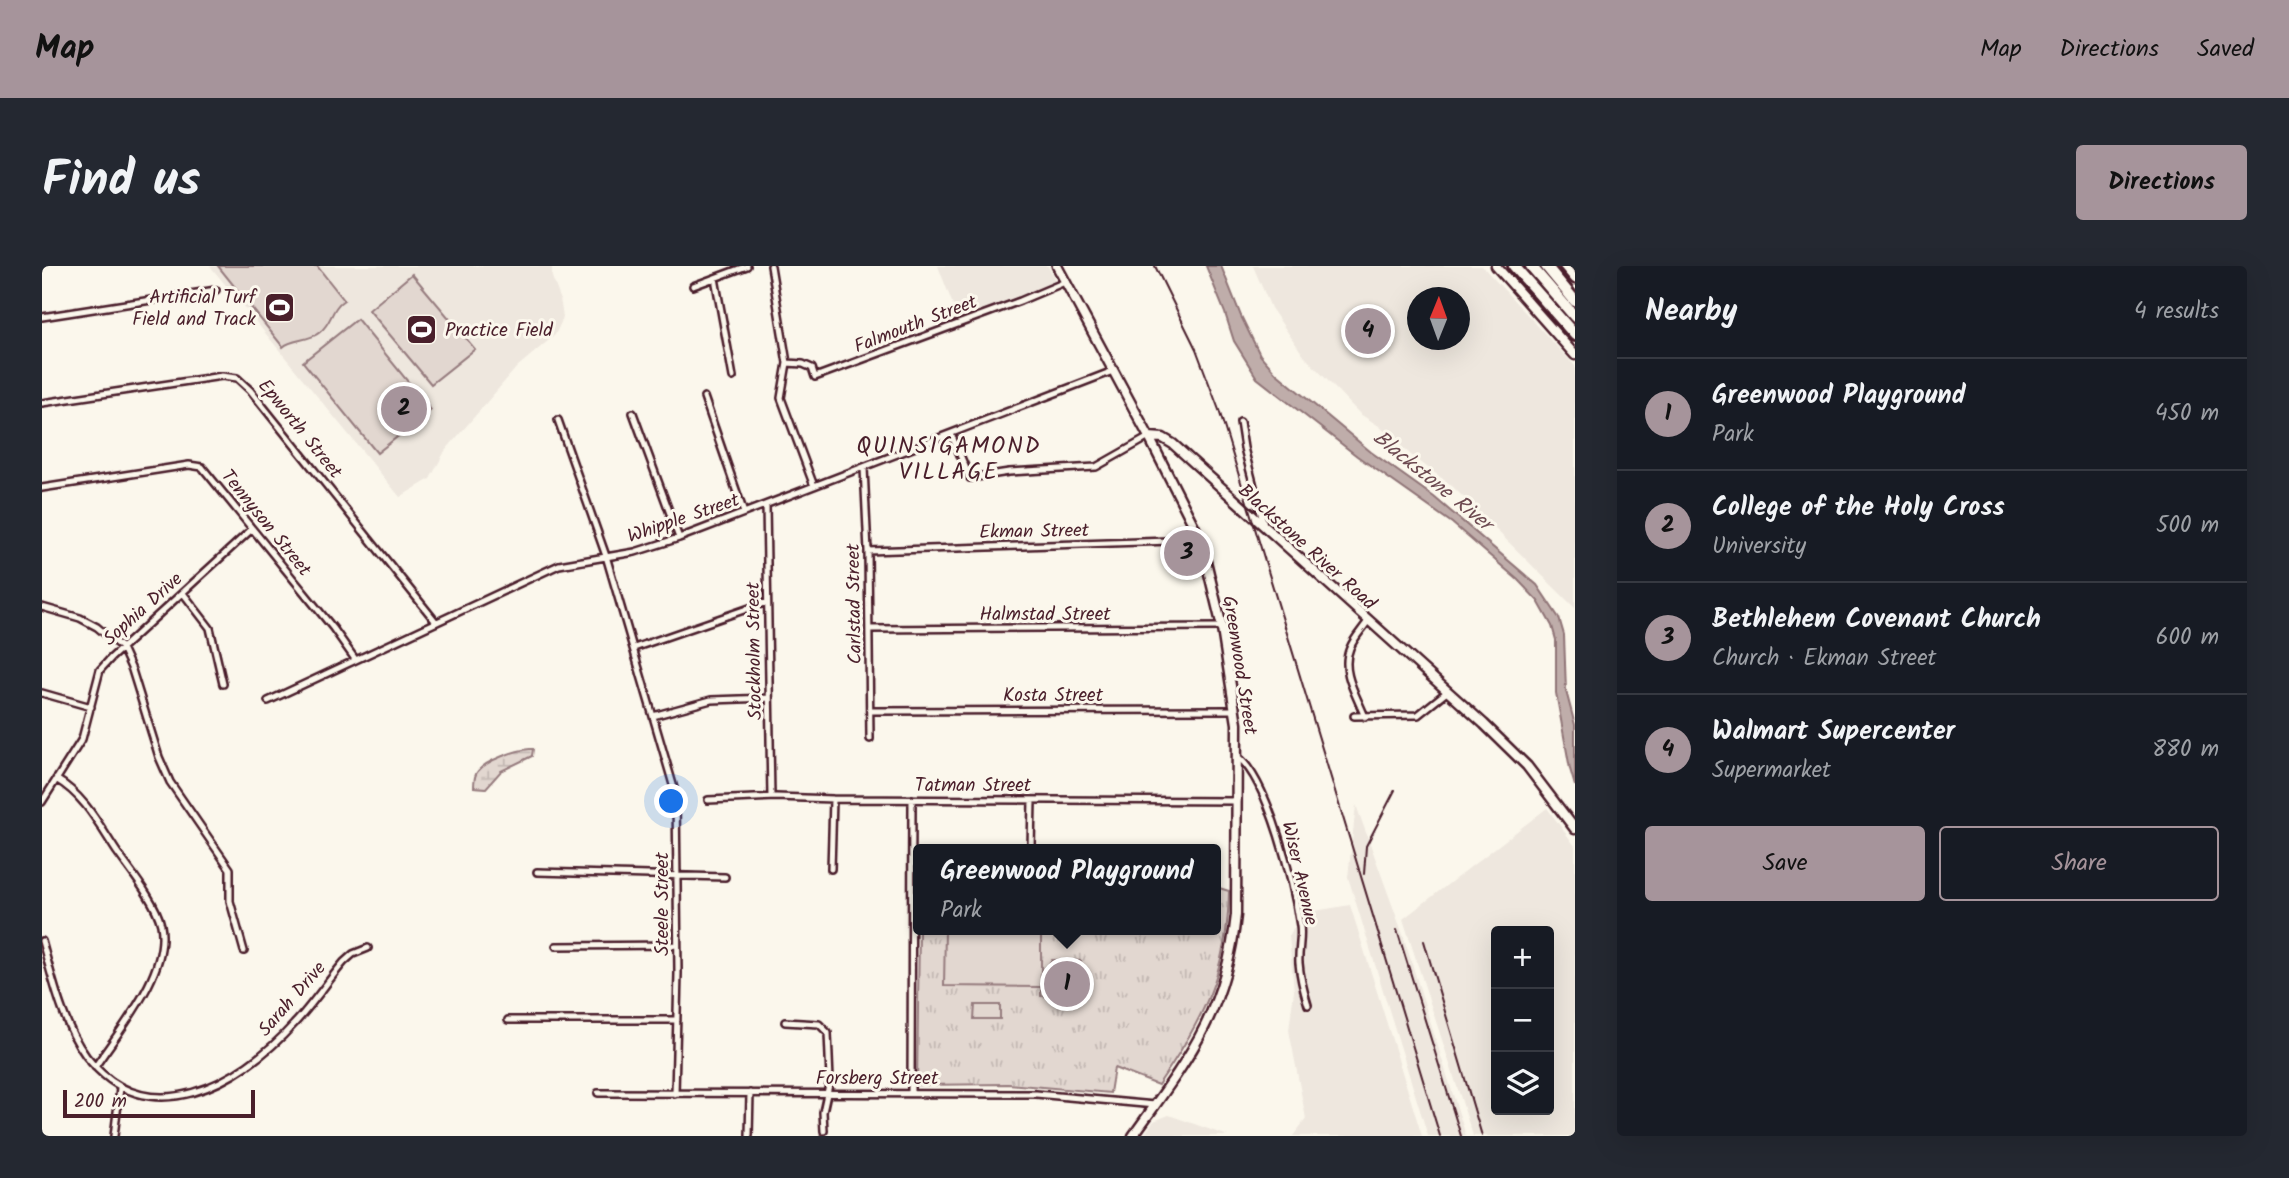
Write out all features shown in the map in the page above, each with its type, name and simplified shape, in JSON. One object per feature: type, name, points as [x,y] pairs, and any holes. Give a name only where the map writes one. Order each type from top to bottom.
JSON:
[{"type":"highway","points":[[1514,266],[1575,335]]},
{"type":"highway","points":[[1531,266],[1575,317]]},
{"type":"highway","points":[[1546,266],[1575,301]]},
{"type":"main road","points":[[1057,266],[1149,437]]},
{"type":"main road","points":[[1496,266],[1575,355]]},
{"type":"main road","points":[[1564,266],[1575,279]]},
{"type":"main road","name":"Blackstone River Road","points":[[1149,437],[1163,438],[1173,444],[1484,723],[1527,766],[1575,829]]},
{"type":"main road","name":"Greenwood Street","points":[[1133,1136],[1202,1035],[1225,981],[1236,915],[1236,710],[1221,627],[1200,540],[1149,437]]},
{"type":"street","points":[[693,286],[733,268],[747,266]]},
{"type":"street","points":[[771,266],[788,363],[781,398],[814,486]]},
{"type":"street","points":[[715,278],[733,377]]},
{"type":"street","name":"Falmouth Street","points":[[788,363],[812,368],[815,377],[1065,282]]},
{"type":"street","points":[[42,317],[216,290]]},
{"type":"street","name":"Whipple Street","points":[[268,701],[559,565],[635,552],[679,538],[1113,371]]},
{"type":"street","name":"Epworth Street","points":[[42,404],[222,376],[237,378],[250,390],[436,622]]},
{"type":"street","points":[[704,397],[744,513]]},
{"type":"street","points":[[633,414],[679,538]]},
{"type":"street","name":"Steele Street","points":[[558,419],[606,556],[676,795],[676,1094]]},
{"type":"street","points":[[1240,422],[1265,528]]},
{"type":"street","points":[[951,434],[970,478],[1009,472],[1096,467],[1149,437]]},
{"type":"street","name":"Tennyson Street","points":[[42,488],[196,465],[210,476],[355,659]]},
{"type":"street","name":"Carlstad Street","points":[[864,468],[868,551],[870,739]]},
{"type":"street","name":"Stockholm Street","points":[[766,505],[771,797]]},
{"type":"street","name":"Sophia Drive","points":[[42,802],[82,739],[100,670],[252,529]]},
{"type":"street","name":"Ekman Street","points":[[868,551],[1200,540]]},
{"type":"street","points":[[183,593],[210,628],[223,684]]},
{"type":"street","points":[[634,648],[767,602]]},
{"type":"street","points":[[42,607],[80,618],[97,627],[122,648],[170,782],[230,869],[230,901],[244,951]]},
{"type":"street","points":[[1365,717],[1350,678],[1347,660],[1352,644],[1368,621]]},
{"type":"street","name":"Halmstad Street","points":[[869,629],[1221,627]]},
{"type":"street","points":[[1354,716],[1420,714],[1448,691]]},
{"type":"street","points":[[42,693],[91,707]]},
{"type":"street","points":[[653,716],[711,700],[769,698]]},
{"type":"street","name":"Kosta Street","points":[[871,711],[1236,710]]},
{"type":"street","name":"Wiser Avenue","points":[[1238,757],[1245,762],[1258,782],[1281,846],[1300,928],[1299,964],[1308,1005]]},
{"type":"street","points":[[56,779],[71,788],[85,803],[146,895],[160,923],[163,948],[155,974],[95,1067]]},
{"type":"street","name":"Tatman Street","points":[[708,800],[771,797],[1238,801]]},
{"type":"street","points":[[831,869],[833,799]]},
{"type":"street","points":[[911,1093],[912,799]]},
{"type":"street","points":[[1031,800],[1031,844]]},
{"type":"street","points":[[537,872],[725,877]]},
{"type":"street","points":[[42,942],[60,1004],[84,1053],[95,1067],[120,1088],[114,1136]]},
{"type":"street","points":[[556,946],[677,945]]},
{"type":"street","name":"Sarah Drive","points":[[120,1088],[153,1099],[180,1097],[205,1089],[236,1073],[268,1049],[293,1025],[344,962],[353,954],[368,948]]},
{"type":"street","points":[[508,1020],[677,1020]]},
{"type":"street","points":[[785,1022],[819,1024],[826,1030],[830,1080],[823,1112],[824,1131]]},
{"type":"street","name":"Forsberg Street","points":[[598,1093],[1036,1094],[1155,1105]]},
{"type":"street","points":[[749,1136],[750,1093]]},
{"type":"shaded area","points":[[210,266],[552,266],[552,277],[560,298],[563,318],[555,335],[517,367],[445,451],[430,479],[400,497]]},
{"type":"shaded area","points":[[938,266],[1048,266],[1056,282],[958,318]]},
{"type":"shaded area","points":[[1206,266],[1221,266],[1260,355],[1276,373],[1371,452],[1434,497],[1537,585],[1559,618],[1564,635],[1566,691],[1575,725],[1575,786],[1556,693],[1556,640],[1552,626],[1538,601],[1518,580],[1452,523],[1357,456],[1257,378],[1234,341]]},
{"type":"shaded area","points":[[1253,266],[1482,266],[1575,366],[1575,608],[1452,486],[1379,426],[1360,414],[1304,356],[1271,308]]},
{"type":"shaded area","points":[[1356,805],[1402,932],[1466,1136],[1428,1136],[1348,877]]},
{"type":"shaded area","points":[[1547,808],[1575,846],[1575,1136],[1473,1136],[1403,919]]},
{"type":"shaded area","points":[[1350,905],[1422,1136],[1293,1136],[1306,1119],[1289,1030],[1294,991],[1289,936],[1303,913]]},
{"type":"shaded area","points":[[1169,1115],[1228,1136],[1143,1136],[1154,1121]]},
{"type":"green space","points":[[218,266],[317,266],[344,300],[336,307],[320,332],[283,347]]},
{"type":"green space","name":"Practice Field","points":[[412,274],[475,349],[431,384],[369,310]]},
{"type":"green space","points":[[357,319],[431,410],[377,453],[303,362]]},
{"type":"green space","points":[[533,749],[532,756],[501,771],[486,788],[474,787],[474,779],[482,767],[495,759]]},
{"type":"green space","points":[[1221,889],[1229,891],[1224,946],[1210,994],[1188,1039],[1158,1085],[1114,1068],[1110,1093],[1008,1084],[917,1085],[919,935],[1221,935]]},
{"type":"green space","points":[[945,935],[1041,935],[1041,985],[1043,975],[1052,960],[1081,961],[1080,993],[1076,997],[1041,996],[1041,987],[944,986]]},
{"type":"green space","points":[[975,1005],[1000,1005],[1000,1019],[974,1019]]},
{"type":"railway","points":[[1155,266],[1196,349],[1219,410],[1440,1136]]},
{"type":"railway","points":[[1364,874],[1366,846],[1395,790]]},
{"type":"railway","points":[[1397,930],[1461,1136]]},
{"type":"railway","points":[[1424,941],[1482,1136]]},
{"type":"place","name":"Artificial Turf Field and Track","points":[[279,307]]},
{"type":"place","name":"Practice Field","points":[[422,329]]},
{"type":"place","name":"Walmart Supercenter","points":[[1368,331]]},
{"type":"place","name":"College of the Holy Cross","points":[[404,409]]},
{"type":"place","name":"Bethlehem Covenant Church","points":[[1187,553]]},
{"type":"place","name":"Greenwood Playground","points":[[1067,984]]},
{"type":"district","name":"QUINSIGAMOND VILLAGE","points":[[949,458]]},
{"type":"water label","name":"Blackstone River","points":[[1433,480]]}]
